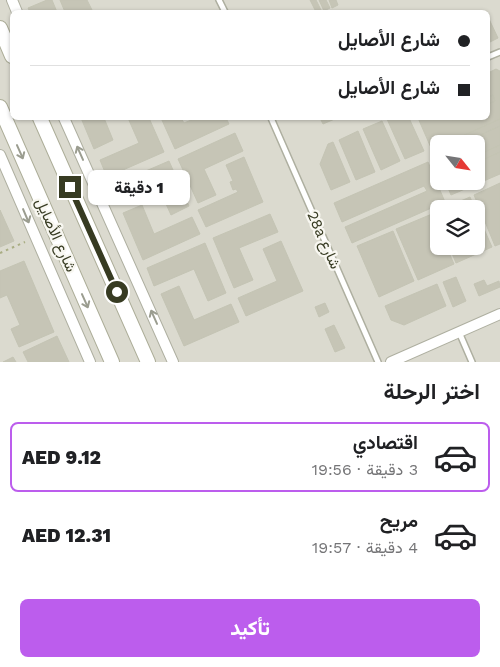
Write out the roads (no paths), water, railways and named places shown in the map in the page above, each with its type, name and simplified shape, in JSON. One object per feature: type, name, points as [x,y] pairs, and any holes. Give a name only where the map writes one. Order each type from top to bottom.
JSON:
[{"type":"main road","points":[[0,28],[10,51]]},
{"type":"main road","name":"شارع الأصايل","points":[[0,107],[112,362]]},
{"type":"main road","points":[[41,120],[148,362]]},
{"type":"street","points":[[65,120],[173,362]]},
{"type":"street","points":[[0,155],[90,362]]},
{"type":"street","points":[[391,362],[500,314]]},
{"type":"lane","name":"28a شارع","points":[[272,120],[378,362]]},
{"type":"lane","points":[[459,332],[472,362]]}]
